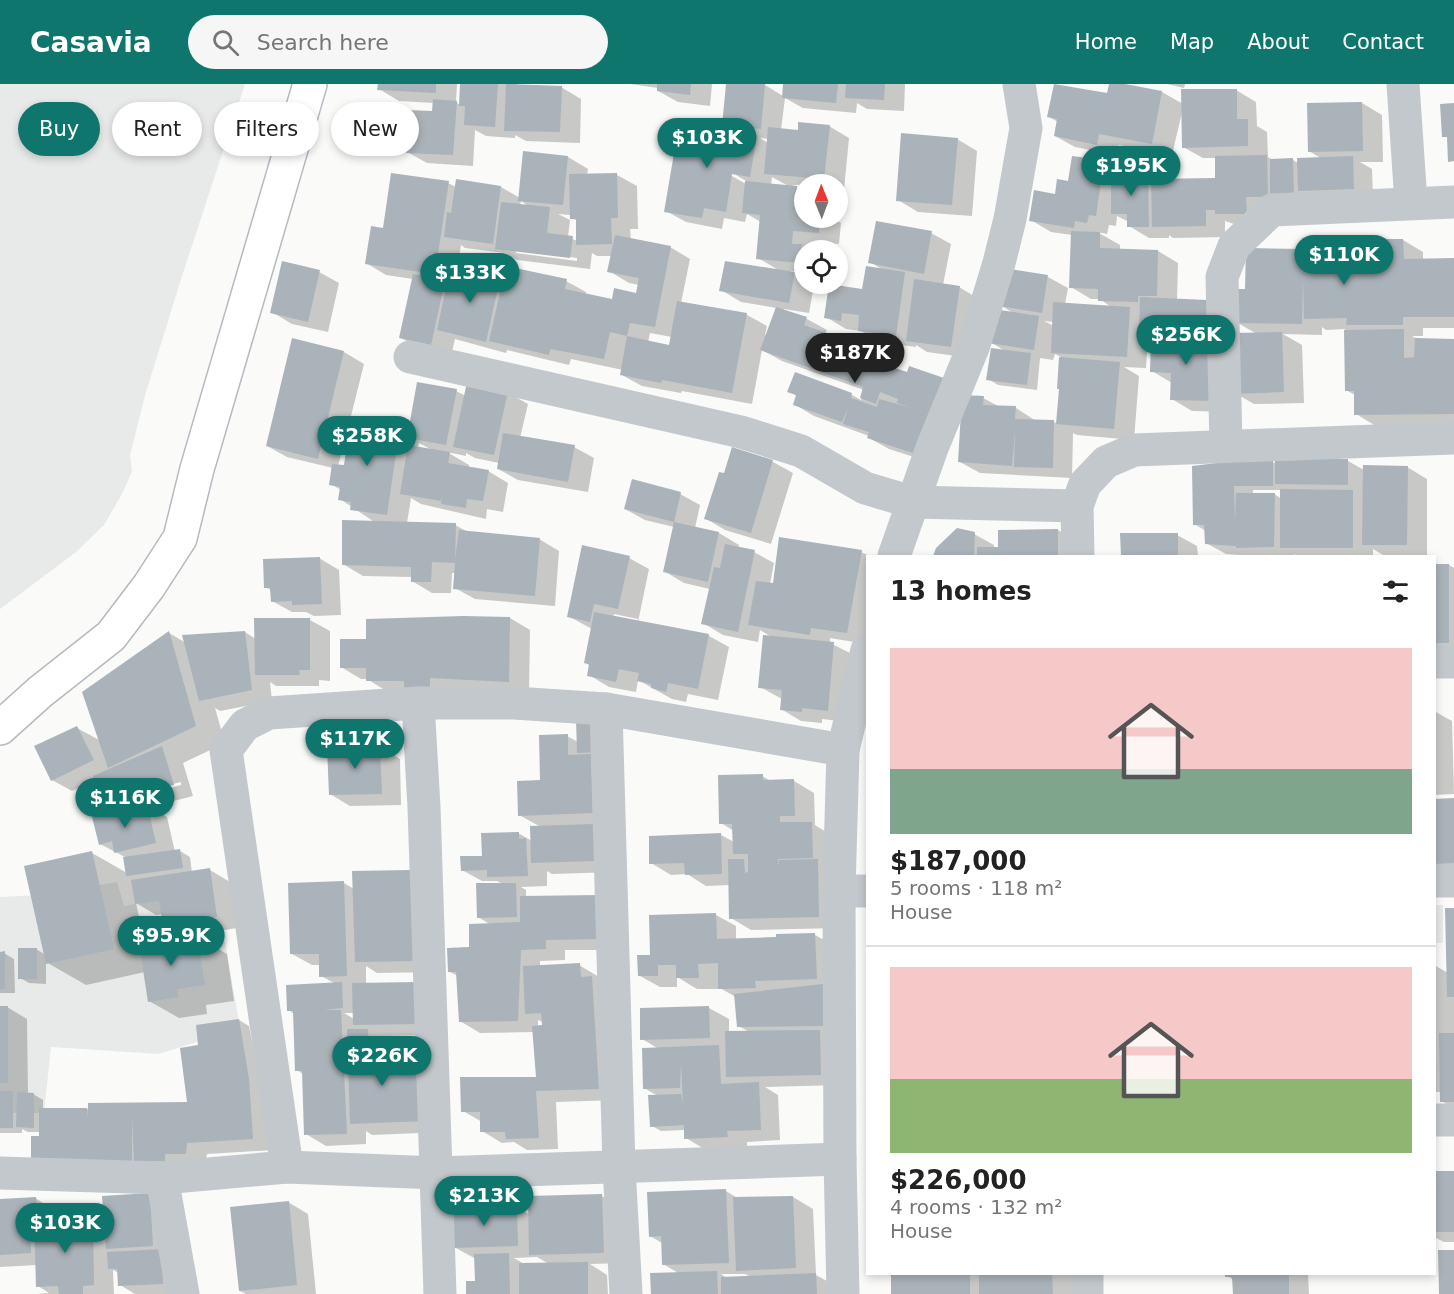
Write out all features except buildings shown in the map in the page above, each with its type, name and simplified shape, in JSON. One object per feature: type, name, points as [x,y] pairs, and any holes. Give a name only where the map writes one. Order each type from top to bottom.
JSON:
[{"type":"main road","points":[[0,728],[40,692],[111,636],[150,586],[180,538],[197,469],[310,84]]},
{"type":"street","points":[[894,555],[912,502],[974,345],[999,263],[1010,219],[1026,128],[1019,84]]},
{"type":"street","points":[[1403,84],[1411,203]]},
{"type":"street","points":[[1226,446],[1222,277],[1234,246],[1272,210],[1454,202]]},
{"type":"street","points":[[410,357],[741,432],[801,451],[865,488],[912,502],[1077,506]]},
{"type":"street","points":[[1078,555],[1077,506],[1085,484],[1106,462],[1134,450],[1454,438]]},
{"type":"street","points":[[843,1294],[840,1159],[853,891],[843,750],[866,654]]},
{"type":"street","points":[[1436,662],[1454,662]]},
{"type":"street","points":[[287,1167],[226,750],[245,725],[269,713],[418,703],[514,703],[606,709],[843,750]]},
{"type":"street","points":[[418,703],[424,807],[440,1294]]},
{"type":"street","points":[[606,709],[619,1167],[626,1294]]},
{"type":"street","points":[[1436,881],[1454,880]]},
{"type":"street","points":[[1436,1120],[1454,1120]]},
{"type":"street","points":[[0,1173],[162,1179],[287,1167],[437,1173],[840,1159]]},
{"type":"street","points":[[162,1179],[183,1294]]},
{"type":"street","points":[[1087,1275],[1087,1294]]},
{"type":"shaded area","points":[[0,84],[245,84],[239,102],[214,102],[214,156],[221,156],[146,392],[130,455],[132,471],[123,492],[104,525],[76,552],[0,609]]},
{"type":"shaded area","points":[[117,882],[124,906],[185,894],[197,944],[225,941],[240,1028],[159,1054],[51,1047],[44,1113],[0,1113],[0,897],[41,895]]},
{"type":"shaded area","points":[[1436,905],[1443,905],[1443,943],[1436,943]]}]
